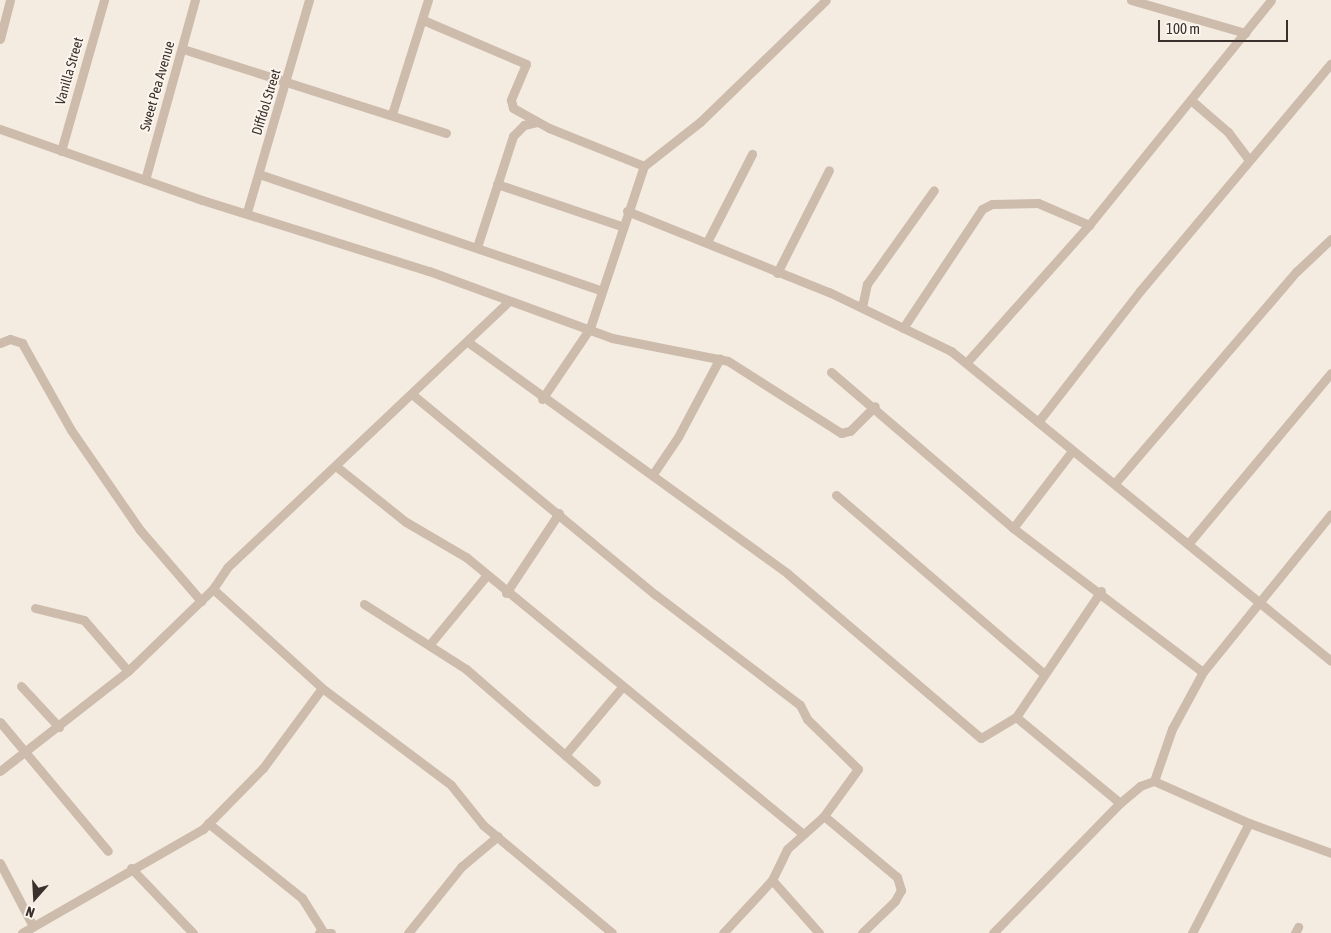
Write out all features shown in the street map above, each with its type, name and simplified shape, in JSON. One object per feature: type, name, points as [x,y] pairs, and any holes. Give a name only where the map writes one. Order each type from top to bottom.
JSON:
[{"type":"street","points":[[0,39],[10,0]]},
{"type":"street","name":"Vanilla Street","points":[[61,151],[104,0]]},
{"type":"street","name":"Sweet Pea Avenue","points":[[145,180],[183,49],[195,0]]},
{"type":"street","name":"Diffdol Street","points":[[247,212],[288,79],[309,0]]},
{"type":"street","points":[[392,114],[428,0]]},
{"type":"street","points":[[542,399],[590,328],[620,226],[644,166],[700,122],[826,0]]},
{"type":"street","points":[[1131,0],[1245,34]]},
{"type":"street","points":[[966,362],[1089,225],[1192,101],[1271,0]]},
{"type":"street","points":[[423,20],[526,64],[512,100],[513,108],[537,122],[644,166]]},
{"type":"street","points":[[183,49],[288,79],[446,132]]},
{"type":"street","points":[[1038,422],[1249,160],[1331,62]]},
{"type":"street","points":[[1192,101],[1228,132],[1249,160]]},
{"type":"street","points":[[477,247],[517,129],[537,122]]},
{"type":"street","points":[[0,129],[145,180],[247,212],[630,343],[720,358],[841,433],[850,431],[875,406]]},
{"type":"street","points":[[707,242],[752,154]]},
{"type":"street","points":[[777,273],[829,170]]},
{"type":"street","points":[[259,174],[600,290]]},
{"type":"street","points":[[497,184],[620,226]]},
{"type":"street","points":[[862,307],[867,284],[934,190]]},
{"type":"street","points":[[903,328],[982,209],[992,204],[1038,203],[1089,225]]},
{"type":"street","points":[[627,211],[707,242],[777,273],[862,307],[966,362],[1072,451],[1331,661]]},
{"type":"street","points":[[1115,484],[1297,271],[1331,239]]},
{"type":"street","points":[[0,771],[29,752],[128,671],[213,589],[227,568],[414,395],[509,301]]},
{"type":"street","points":[[0,343],[10,339],[22,343],[71,430],[140,530],[201,601]]},
{"type":"street","points":[[468,342],[542,399],[653,474],[788,574],[972,732],[990,736],[1016,717],[1043,673],[1101,591]]},
{"type":"street","points":[[653,474],[678,438],[720,358]]},
{"type":"street","points":[[830,372],[875,406],[1013,528],[1101,591],[1203,672]]},
{"type":"street","points":[[1188,544],[1331,373]]},
{"type":"street","points":[[414,395],[800,705],[806,719],[846,754],[858,769],[856,775],[824,816],[802,833],[781,858],[772,880],[723,933]]},
{"type":"street","points":[[1013,528],[1072,451]]},
{"type":"street","points":[[336,467],[486,576],[802,833]]},
{"type":"street","points":[[836,495],[1043,673]]},
{"type":"street","points":[[506,593],[559,513]]},
{"type":"street","points":[[1154,781],[1172,729],[1203,672],[1331,514]]},
{"type":"street","points":[[430,644],[486,576]]},
{"type":"street","points":[[213,589],[322,688],[451,785],[477,819],[612,933]]},
{"type":"street","points":[[364,604],[430,644],[596,782]]},
{"type":"street","points":[[35,608],[84,620],[128,671]]},
{"type":"street","points":[[21,686],[59,728]]},
{"type":"street","points":[[565,755],[622,687]]},
{"type":"street","points":[[22,933],[208,823],[263,768],[322,688]]},
{"type":"street","points":[[1016,717],[1120,803]]},
{"type":"street","points":[[0,722],[29,752],[108,851]]},
{"type":"street","points":[[993,933],[1120,803],[1140,786],[1154,781],[1249,823],[1331,854]]},
{"type":"street","points":[[824,816],[897,877],[901,890],[895,900],[862,933]]},
{"type":"street","points":[[208,823],[302,898],[320,932],[331,933]]},
{"type":"street","points":[[1192,933],[1249,823]]},
{"type":"street","points":[[408,933],[461,867],[498,836]]},
{"type":"street","points":[[0,863],[33,926]]},
{"type":"street","points":[[131,868],[193,933]]},
{"type":"street","points":[[772,880],[819,933]]}]
